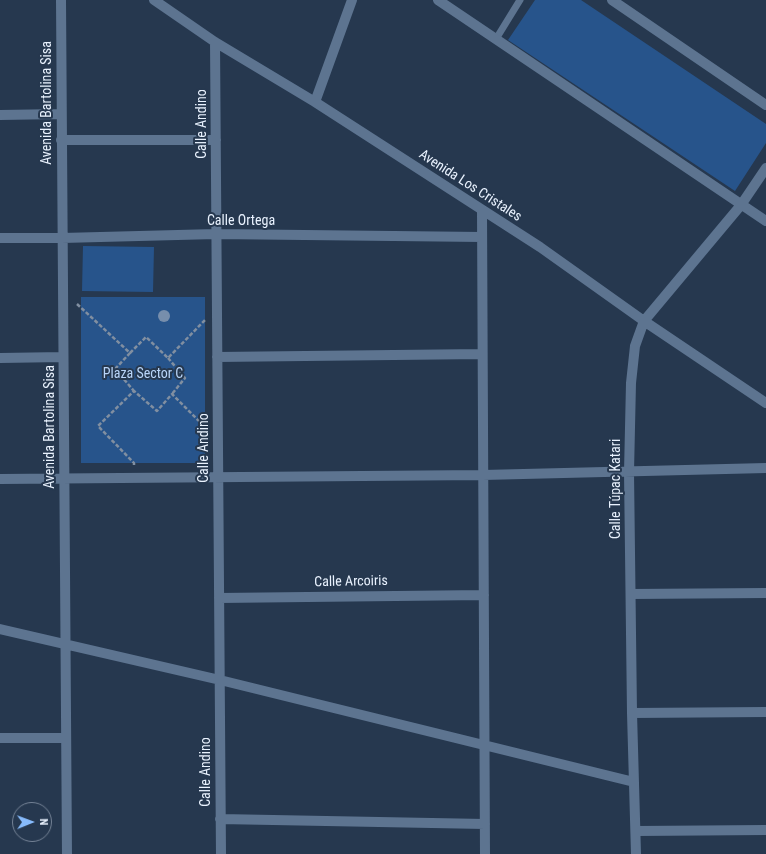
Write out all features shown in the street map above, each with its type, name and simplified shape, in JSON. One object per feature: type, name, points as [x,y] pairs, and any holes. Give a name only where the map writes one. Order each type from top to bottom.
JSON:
[{"type":"street","name":"Avenida Bartolina Sisa","points":[[61,0],[67,854]]},
{"type":"street","name":"Avenida Los Cristales","points":[[154,0],[215,42],[314,102],[540,247],[644,321],[766,403]]},
{"type":"street","points":[[314,102],[352,0]]},
{"type":"street","points":[[438,0],[766,221]]},
{"type":"street","points":[[612,0],[766,106]]},
{"type":"street","name":"Calle Andino","points":[[215,42],[221,854]]},
{"type":"street","points":[[0,115],[61,114]]},
{"type":"street","points":[[61,140],[216,140]]},
{"type":"street","name":"Calle Túpac Katari","points":[[636,854],[632,713],[629,472],[631,383],[636,346],[644,321],[741,205],[766,168]]},
{"type":"street","points":[[482,211],[485,854]]},
{"type":"street","name":"Calle Ortega","points":[[0,238],[216,234],[482,237]]},
{"type":"street","points":[[217,356],[482,354]]},
{"type":"street","points":[[0,358],[63,357]]},
{"type":"street","points":[[0,479],[483,475],[766,468]]},
{"type":"street","points":[[631,594],[766,593]]},
{"type":"street","name":"Calle Arcoiris","points":[[219,598],[484,595]]},
{"type":"street","points":[[0,629],[220,680],[634,782]]},
{"type":"street","points":[[632,713],[766,712]]},
{"type":"street","points":[[0,738],[66,738]]},
{"type":"street","points":[[220,819],[485,824]]},
{"type":"street","points":[[636,830],[766,830]]},
{"type":"lane","points":[[496,39],[520,0]]},
{"type":"path","points":[[63,294],[81,308],[130,353]]},
{"type":"path","points":[[168,358],[205,320],[217,320]]},
{"type":"path","points":[[146,337],[168,358],[185,378],[157,411],[134,391],[115,369],[146,337]]},
{"type":"path","points":[[134,391],[98,426],[134,463],[134,477]]},
{"type":"path","points":[[172,394],[205,427],[218,426]]},
{"type":"green space","points":[[535,0],[581,0],[766,124],[766,143],[735,191],[508,40]]},
{"type":"green space","points":[[83,246],[154,247],[153,292],[82,291]]},
{"type":"green space","name":"Plaza Sector C","points":[[81,297],[205,297],[205,463],[81,463]]}]
